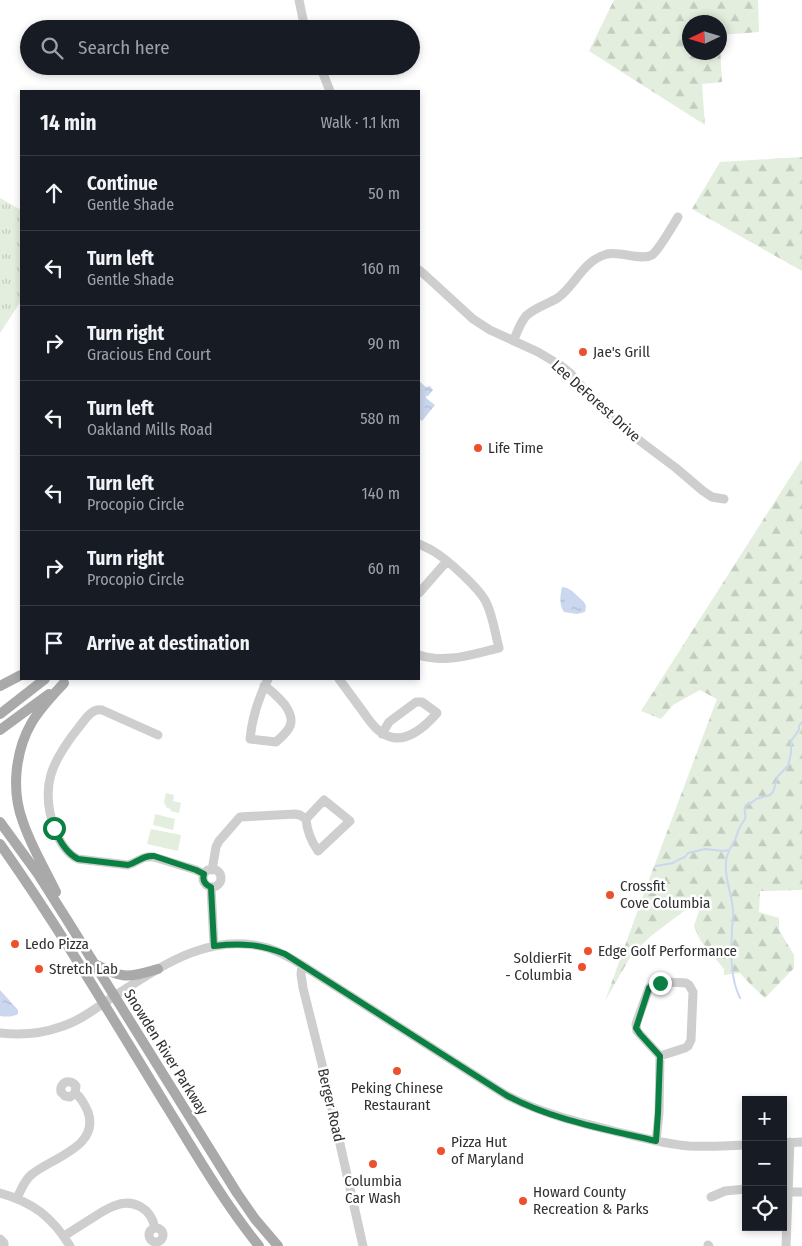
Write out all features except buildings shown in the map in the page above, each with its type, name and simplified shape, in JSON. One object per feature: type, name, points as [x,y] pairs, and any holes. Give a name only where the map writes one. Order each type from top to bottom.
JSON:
[{"type":"main road","points":[[0,686],[20,676]]},
{"type":"main road","points":[[0,714],[44,680]]},
{"type":"main road","points":[[0,730],[67,681]]},
{"type":"main road","points":[[67,681],[45,704],[27,732],[17,766],[16,790],[18,808],[23,823],[69,923]]},
{"type":"main road","name":"Snowden River Parkway","points":[[0,822],[38,874],[237,1193],[278,1246]]},
{"type":"main road","name":"Snowden River Parkway","points":[[0,844],[104,1004],[216,1185],[259,1246]]},
{"type":"main road","points":[[95,964],[122,975],[158,969]]},
{"type":"street","points":[[299,0],[303,20]]},
{"type":"street","points":[[324,75],[330,90]]},
{"type":"street","points":[[514,340],[525,317],[564,293],[589,264],[608,254],[617,253],[639,257],[653,254],[678,217]]},
{"type":"street","name":"Lee DeForest Drive","points":[[420,271],[473,319],[498,335],[514,340],[560,365],[570,373],[598,405],[620,426],[703,491],[724,500]]},
{"type":"street","points":[[420,545],[447,561],[477,588],[490,611],[499,648],[444,659],[420,654]]},
{"type":"street","points":[[420,593],[447,561]]},
{"type":"street","points":[[340,680],[373,725],[382,734],[387,736],[397,738],[412,735],[437,713],[422,702],[416,702],[389,722],[382,734]]},
{"type":"street","points":[[266,682],[290,712],[292,718],[287,730],[276,742],[250,739],[253,718],[266,682]]},
{"type":"street","points":[[158,735],[102,710],[94,710],[68,741],[52,770],[49,781],[48,806],[59,840],[73,856],[78,859],[128,865],[144,857],[154,856],[196,870],[208,872],[218,872],[220,878],[217,885],[211,887],[206,885],[203,879],[208,872],[219,841],[240,817],[300,814],[306,819],[308,833],[318,851],[350,821],[324,800],[306,819]]},
{"type":"street","points":[[211,887],[214,946]]},
{"type":"street","points":[[0,1033],[18,1034],[48,1031],[75,1022],[158,969],[186,954],[214,946],[255,945],[285,954],[506,1095],[537,1110],[656,1141],[690,1146],[742,1145]]},
{"type":"street","name":"Berger Road","points":[[302,964],[303,988],[324,1073],[362,1246]]},
{"type":"street","points":[[656,1141],[660,1056],[636,1028],[649,988],[656,983],[689,985],[693,992],[690,1043],[685,1048],[660,1056]]},
{"type":"street","points":[[17,1198],[30,1176],[77,1146],[87,1134],[90,1125],[89,1115],[75,1093]]},
{"type":"street","points":[[787,1142],[802,1142]]},
{"type":"street","points":[[711,1197],[725,1191],[742,1189]]},
{"type":"street","points":[[787,1192],[802,1192]]},
{"type":"street","points":[[0,1193],[17,1198],[36,1208],[50,1220],[70,1246]]},
{"type":"street","points":[[64,1236],[110,1207],[121,1204],[136,1205],[145,1210],[152,1217],[155,1228]]},
{"type":"street","points":[[786,1231],[786,1246]]},
{"type":"street","points":[[0,1239],[4,1246]]},
{"type":"green space","points":[[614,0],[758,0],[759,32],[727,34],[727,15],[682,15],[682,60],[721,60],[722,82],[702,84],[705,125],[589,51]]},
{"type":"green space","points":[[802,157],[802,271],[692,209],[720,162]]},
{"type":"green space","points":[[0,198],[20,209],[20,303],[0,333]]},
{"type":"green space","points":[[802,459],[802,890],[760,891],[759,912],[779,918],[779,930],[794,955],[794,968],[765,998],[740,973],[724,975],[724,969],[700,940],[694,926],[699,911],[695,907],[684,911],[651,936],[632,954],[605,1001],[717,699],[700,690],[673,705],[661,719],[641,711]]},
{"type":"green space","points":[[166,793],[174,795],[173,801],[181,803],[179,813],[170,811],[171,809],[167,808],[164,802]]},
{"type":"green space","points":[[155,814],[175,819],[173,830],[153,825]]},
{"type":"green space","points":[[151,829],[181,835],[178,851],[147,844]]},
{"type":"water","points":[[420,382],[426,387],[430,386],[433,390],[426,398],[435,405],[422,421],[420,420]]},
{"type":"water","points":[[562,587],[572,591],[584,602],[586,606],[585,612],[577,614],[564,612],[560,600]]},
{"type":"water","points":[[0,990],[18,1010],[18,1014],[14,1016],[0,1016]]},
{"type":"waterway","points":[[740,998],[734,982],[732,965],[733,913],[726,874],[727,858],[729,850],[745,819],[744,808],[756,799],[770,795],[773,792],[778,776],[788,766],[791,741],[802,722]]},
{"type":"waterway","points":[[656,866],[673,863],[685,857],[688,853],[705,849],[729,850]]},
{"type":"place","name":"Jae's Grill","points":[[583,352]]},
{"type":"place","name":"Life Time","points":[[478,448]]},
{"type":"place","name":"Crossfit Cove Columbia","points":[[610,895]]},
{"type":"place","name":"Ledo Pizza","points":[[15,944]]},
{"type":"place","name":"Edge Golf Performance","points":[[588,951]]},
{"type":"place","name":"SoldierFit - Columbia","points":[[582,967]]},
{"type":"place","name":"Stretch Lab","points":[[39,969]]},
{"type":"place","name":"Peking Chinese Restaurant","points":[[397,1071]]},
{"type":"place","name":"Pizza Hut of Maryland","points":[[441,1151]]},
{"type":"place","name":"Columbia Car Wash","points":[[373,1164]]},
{"type":"place","name":"Howard County Recreation & Parks","points":[[523,1201]]},
{"type":"route","points":[[54,828],[65,848],[78,859],[128,865],[144,857],[154,856],[204,874],[204,882],[211,887],[214,946],[255,945],[285,954],[518,1102],[537,1110],[581,1123],[656,1141],[660,1056],[640,1034],[636,1024],[649,988],[656,983],[660,983]]}]
